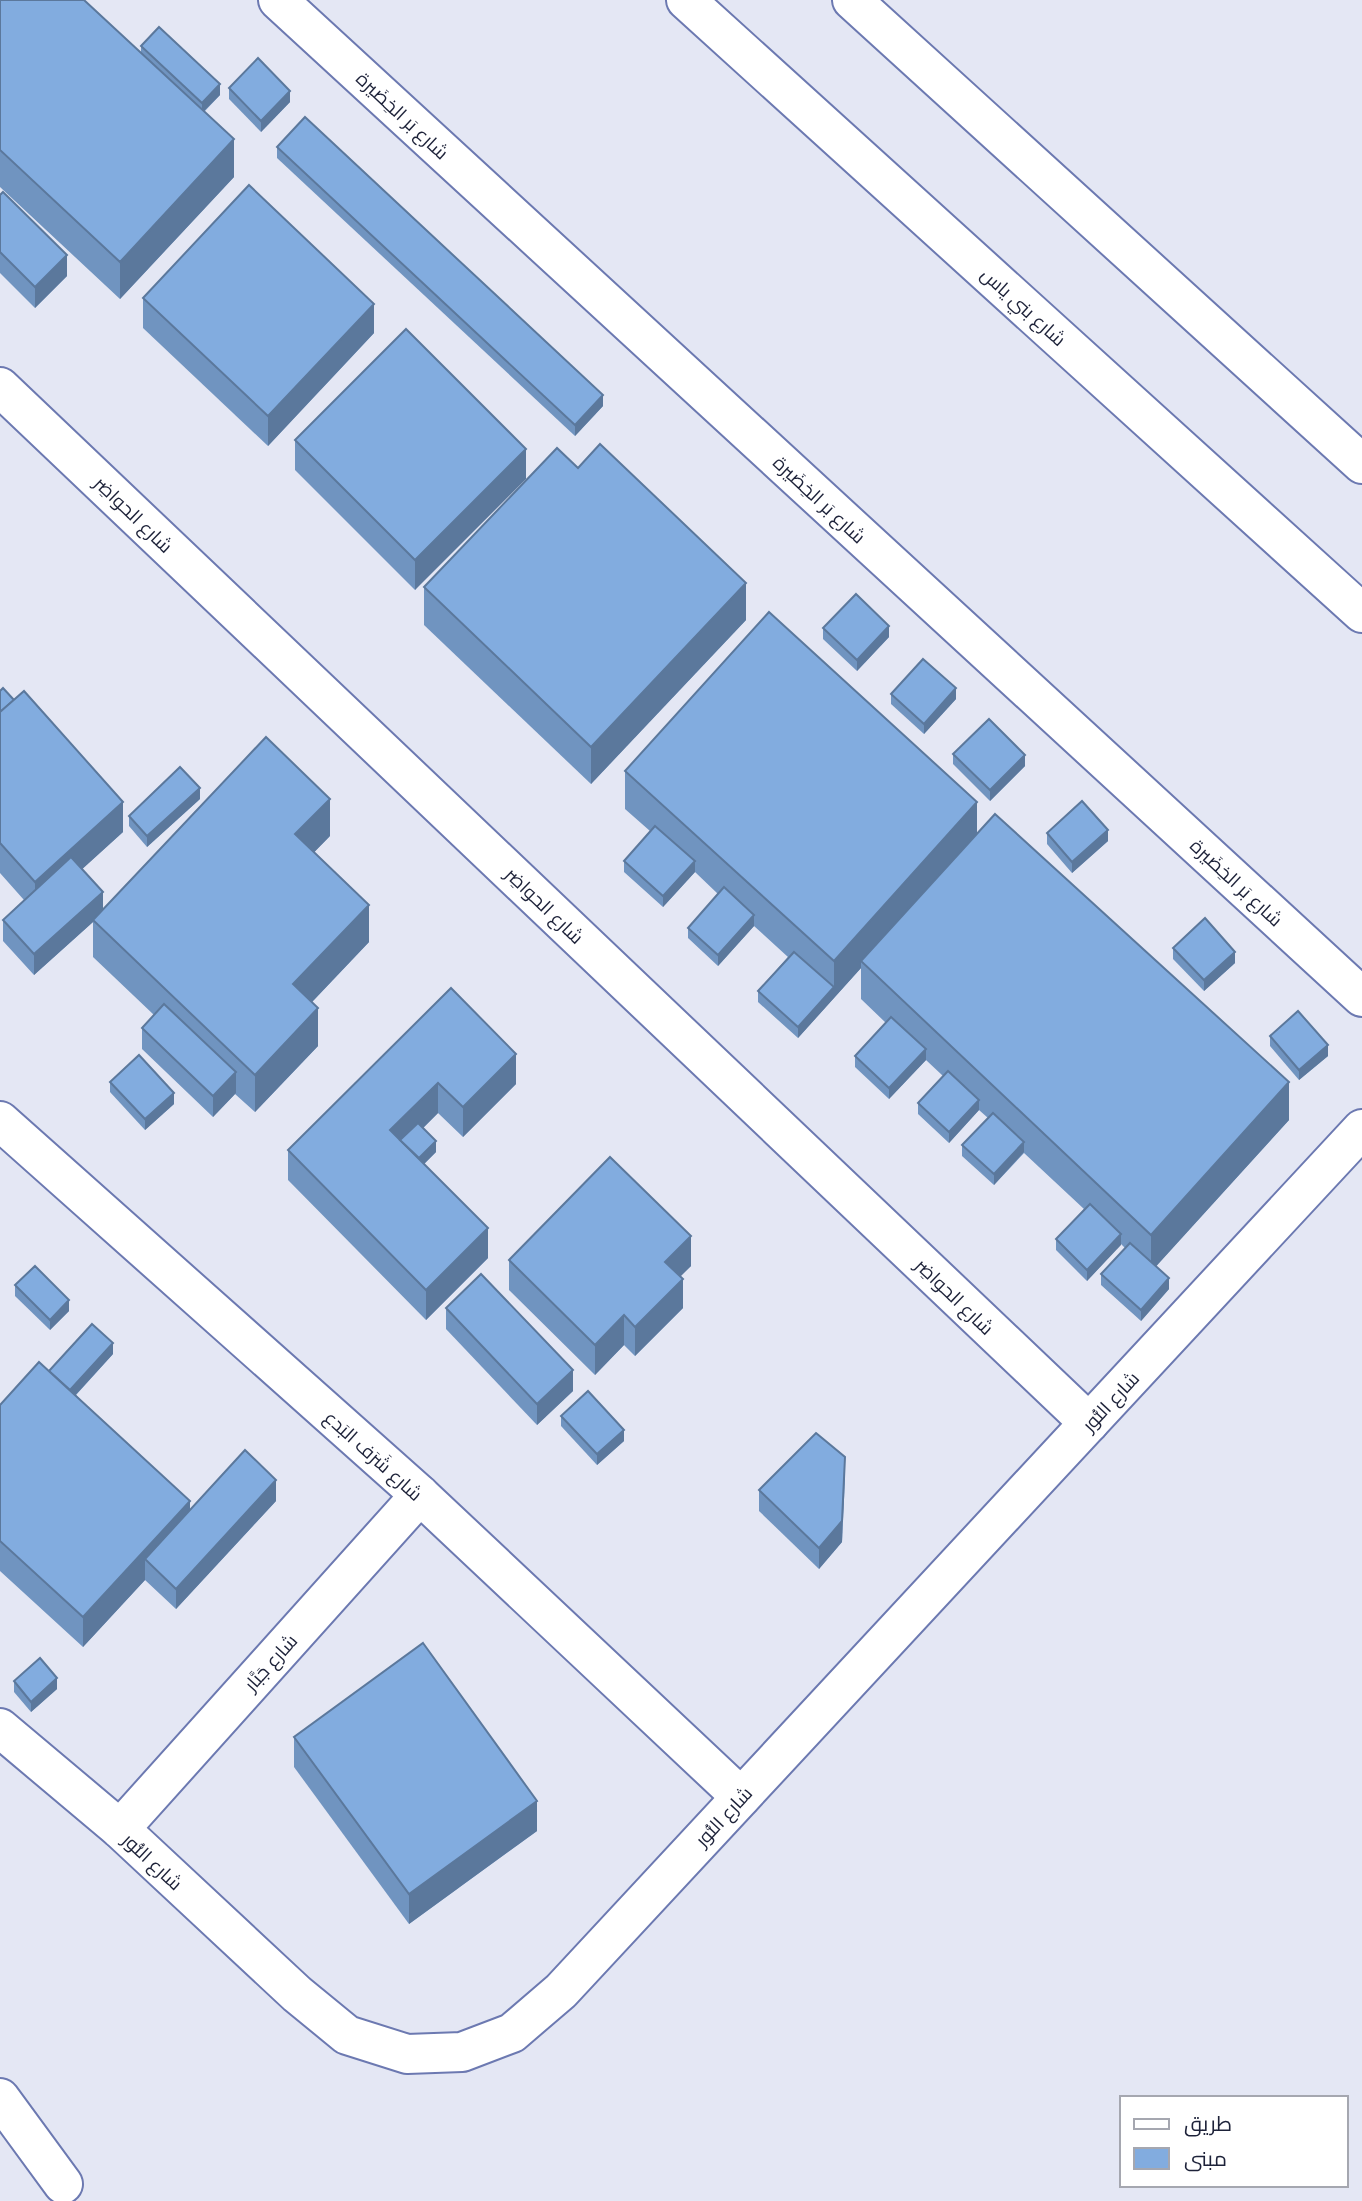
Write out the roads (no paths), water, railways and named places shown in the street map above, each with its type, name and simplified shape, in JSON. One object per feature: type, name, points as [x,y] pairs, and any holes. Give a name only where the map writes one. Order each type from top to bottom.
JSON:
[{"type":"street","name":"شارع بَر الخِضَيرة","points":[[278,0],[1362,997]]},
{"type":"street","name":"شارع بني ياس","points":[[686,0],[1362,613]]},
{"type":"street","points":[[852,0],[1362,464]]},
{"type":"street","name":"شارع الحواضِر","points":[[0,387],[1089,1423]]},
{"type":"street","name":"شارع شَرَف البَدع","points":[[0,1121],[420,1495],[741,1797]]},
{"type":"street","name":"شارع النُّور","points":[[0,1728],[120,1829],[297,1994],[348,2035],[407,2054],[461,2052],[512,2033],[561,1991],[1362,1129]]},
{"type":"street","name":"شارع جَبَّار","points":[[120,1829],[420,1495]]},
{"type":"street","points":[[0,2098],[63,2184]]}]
